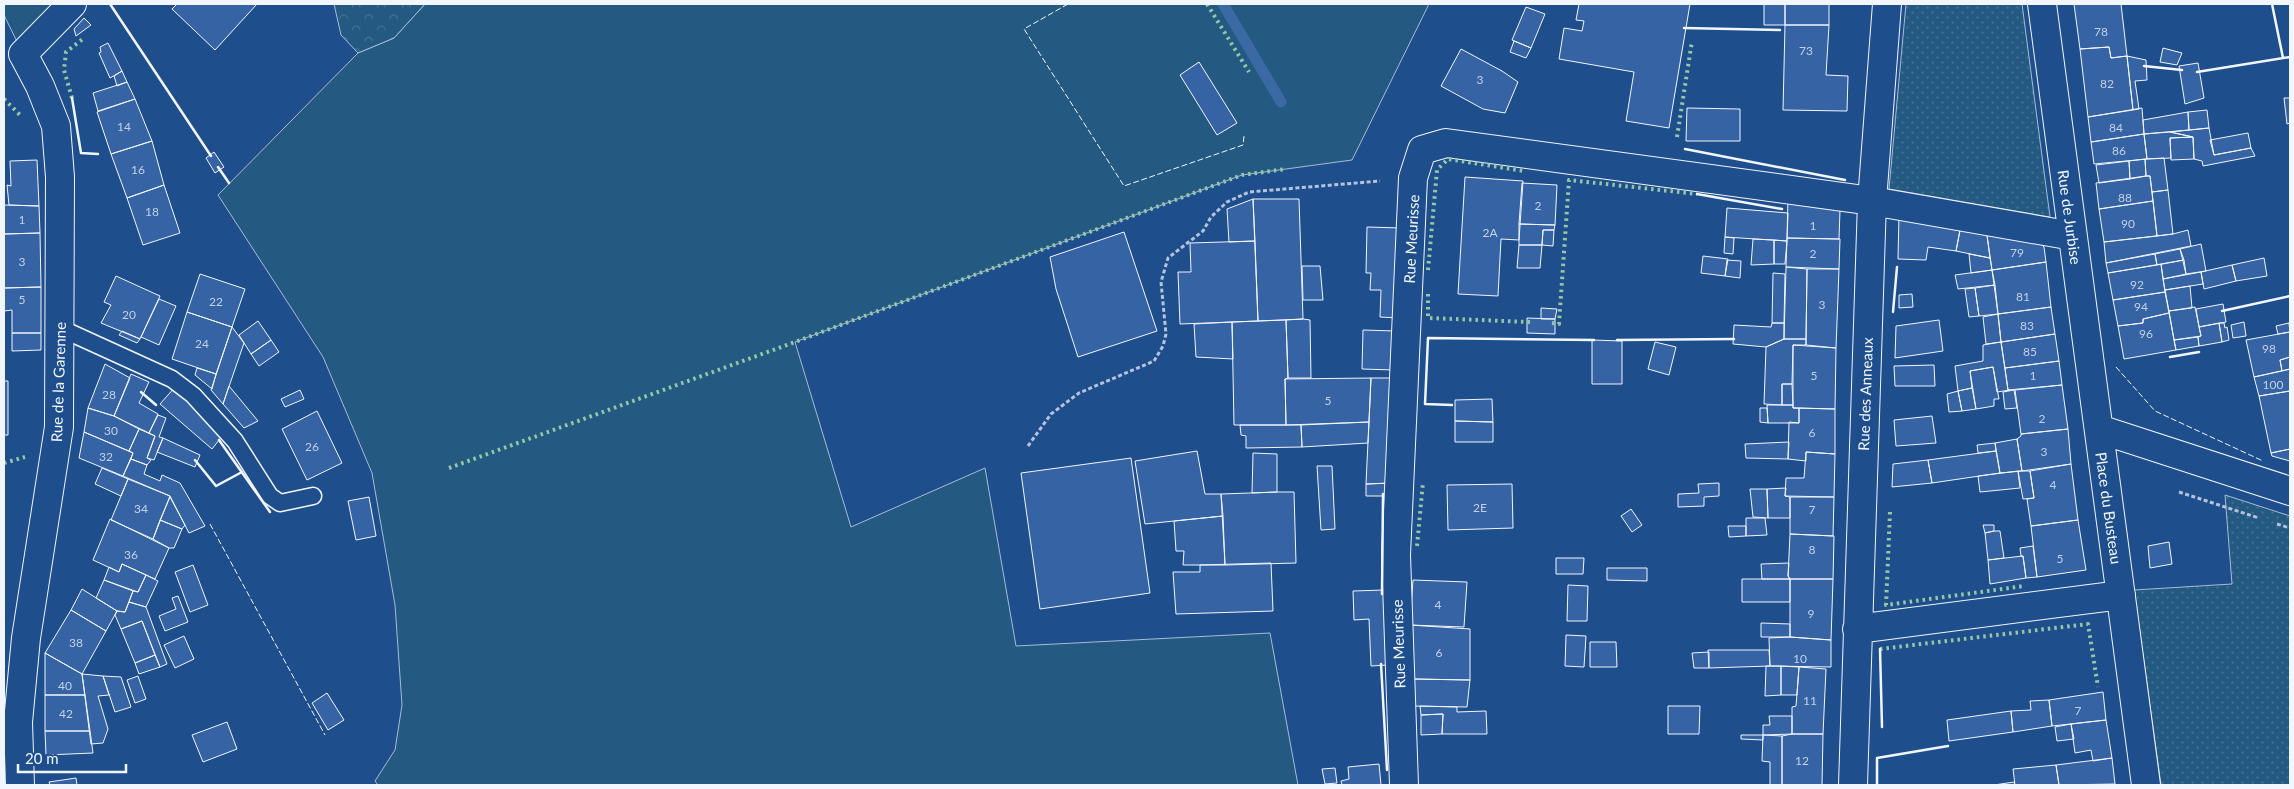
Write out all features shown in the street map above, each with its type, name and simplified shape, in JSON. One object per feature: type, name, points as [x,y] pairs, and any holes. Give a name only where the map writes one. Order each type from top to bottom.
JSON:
[{"type":"street","name":"Rue de la Garenne","points":[[20,785],[18,722],[25,647],[59,427],[60,177],[56,126],[40,86],[13,56],[72,4]]},
{"type":"street","name":"Rue des Anneaux","points":[[1853,785],[1872,201],[1887,4]]},
{"type":"street","name":"Rue de Jurbise","points":[[2042,4],[2099,429]]},
{"type":"street","name":"Rue Meurisse","points":[[1404,785],[1396,555],[1414,178],[1422,150],[1446,142],[1872,201]]},
{"type":"street","points":[[1872,201],[2073,236]]},
{"type":"street","name":"Place du Busteau","points":[[2146,785],[2099,429],[2290,491]]},
{"type":"street","points":[[1857,629],[2121,595]]},
{"type":"lane","points":[[60,328],[172,379],[193,395],[235,441],[270,496],[280,503],[313,496]]},
{"type":"path","points":[[1028,446],[1051,414],[1079,392],[1154,361],[1166,334],[1161,282],[1168,258],[1203,231],[1211,217],[1227,202],[1249,192],[1414,178]]},
{"type":"path","points":[[2179,492],[2262,519]]},
{"type":"path","points":[[2272,522],[2290,528]]},
{"type":"green space","points":[[4,4],[72,4],[23,54],[4,15]]},
{"type":"green space","points":[[334,4],[425,4],[394,38],[358,53],[341,35]]},
{"type":"green space","points":[[425,4],[1429,4],[1352,160],[1242,175],[795,342],[851,527],[985,468],[1016,646],[1270,633],[1298,785],[378,785],[375,781],[395,750],[402,705],[395,605],[372,473],[323,357],[218,195],[358,53],[394,38]]},
{"type":"green space","points":[[1906,4],[2022,4],[2050,217],[1889,189]]},
{"type":"green space","points":[[2225,495],[2290,516],[2290,785],[2161,785],[2134,590],[2232,584]]},
{"type":"building","points":[[177,4],[257,4],[215,50],[172,9]]},
{"type":"building","points":[[1579,4],[1690,4],[1669,128],[1626,121],[1634,72],[1559,59],[1564,28],[1582,31],[1584,21],[1576,20]]},
{"type":"building","points":[[1764,4],[1785,4],[1785,25],[1764,25]]},
{"type":"building","points":[[1785,4],[1829,4],[1829,25],[1785,25]]},
{"type":"building","points":[[2074,4],[2121,4],[2127,56],[2111,58],[2109,47],[2080,49]]},
{"type":"building","points":[[1526,7],[1545,14],[1531,48],[1512,40]]},
{"type":"building","points":[[84,18],[91,25],[76,36],[74,29]]},
{"type":"building","points":[[1785,25],[1829,25],[1826,75],[1848,76],[1847,111],[1783,110]]},
{"type":"building","points":[[1514,41],[1531,48],[1526,58],[1510,52]]},
{"type":"building","points":[[108,43],[122,71],[110,78],[99,53],[101,52],[100,47]]},
{"type":"building","points":[[2109,47],[2111,58],[2127,56],[2133,110],[2088,117],[2080,49]]},
{"type":"building","points":[[2163,48],[2182,53],[2177,65],[2160,62]]},
{"type":"building","points":[[1461,49],[1502,71],[1518,82],[1505,113],[1483,109],[1441,86]]},
{"type":"building","points":[[2127,56],[2146,60],[2147,80],[2135,81],[2139,109],[2133,110]]},
{"type":"building","points":[[1199,62],[1237,123],[1217,135],[1180,75]]},
{"type":"building","points":[[2198,63],[2204,98],[2185,104],[2179,66]]},
{"type":"building","points":[[122,71],[127,82],[117,86],[114,76]]},
{"type":"building","points":[[127,82],[135,99],[98,111],[93,93]]},
{"type":"building","points":[[2284,98],[2290,98],[2290,123],[2287,124]]},
{"type":"building","points":[[135,99],[152,141],[111,154],[97,112]]},
{"type":"building","points":[[1687,108],[1740,109],[1740,141],[1686,141]]},
{"type":"building","points":[[2142,108],[2144,134],[2091,142],[2088,117]]},
{"type":"building","points":[[2207,110],[2209,128],[2189,130],[2188,112]]},
{"type":"building","points":[[2188,112],[2189,130],[2144,134],[2143,120]]},
{"type":"building","points":[[2209,128],[2214,155],[2251,148],[2255,156],[2203,166],[2202,161],[2194,159],[2193,137],[2170,132]]},
{"type":"building","points":[[2170,132],[2193,137],[2170,138],[2171,158],[2147,159],[2144,134]]},
{"type":"building","points":[[2248,133],[2251,148],[2214,155],[2210,140]]},
{"type":"building","points":[[2144,134],[2147,159],[2094,164],[2091,142]]},
{"type":"building","points":[[2193,137],[2194,159],[2171,160],[2170,138]]},
{"type":"building","points":[[152,141],[164,185],[127,198],[111,154]]},
{"type":"building","points":[[214,152],[224,167],[215,173],[206,158]]},
{"type":"building","points":[[2164,158],[2168,190],[2152,192],[2150,176],[2146,176],[2145,159]]},
{"type":"building","points":[[2145,159],[2146,176],[2130,179],[2129,161]]},
{"type":"building","points":[[37,160],[39,206],[9,205],[7,185],[11,186],[10,161]]},
{"type":"building","points":[[2129,161],[2130,179],[2099,183],[2096,165]]},
{"type":"building","points":[[2150,176],[2153,201],[2099,209],[2096,183]]},
{"type":"building","points":[[1465,177],[1523,181],[1519,240],[1501,239],[1498,296],[1458,294]]},
{"type":"building","points":[[1522,183],[1557,185],[1555,225],[1519,224]]},
{"type":"building","points":[[164,185],[180,233],[143,245],[127,198]]},
{"type":"building","points":[[2168,190],[2173,234],[2157,236],[2152,192]]},
{"type":"building","points":[[1788,197],[1840,210],[1839,239],[1787,238]]},
{"type":"building","points":[[1253,199],[1255,241],[1229,242],[1227,209]]},
{"type":"building","points":[[1253,199],[1299,199],[1303,319],[1258,321]]},
{"type":"building","points":[[2153,201],[2157,236],[2104,242],[2099,209]]},
{"type":"building","points":[[4,205],[39,206],[40,233],[4,234]]},
{"type":"building","points":[[1727,208],[1788,213],[1787,241],[1725,237]]},
{"type":"building","points":[[1899,215],[1961,225],[1956,251],[1928,247],[1926,260],[1898,259]]},
{"type":"building","points":[[1519,224],[1555,225],[1554,230],[1543,230],[1542,245],[1519,245]]},
{"type":"building","points":[[1961,225],[1986,228],[1990,258],[1956,251]]},
{"type":"building","points":[[1367,227],[1402,228],[1399,318],[1380,317],[1381,290],[1370,290],[1371,273],[1366,273]]},
{"type":"building","points":[[1986,228],[2035,237],[2044,247],[2046,262],[1992,270]]},
{"type":"building","points":[[1543,230],[1554,230],[1553,246],[1542,245]]},
{"type":"building","points":[[2188,230],[2191,246],[2106,263],[2104,242],[2173,234]]},
{"type":"building","points":[[1124,232],[1157,331],[1078,357],[1056,289],[1050,257]]},
{"type":"building","points":[[40,233],[41,287],[4,288],[4,234]]},
{"type":"building","points":[[1725,237],[1734,238],[1733,254],[1724,253]]},
{"type":"building","points":[[1787,238],[1840,239],[1839,269],[1786,267]]},
{"type":"building","points":[[1753,239],[1774,240],[1774,264],[1751,265]]},
{"type":"building","points":[[1774,240],[1787,241],[1785,264],[1774,264]]},
{"type":"building","points":[[1255,241],[1258,321],[1180,324],[1178,272],[1191,272],[1190,243]]},
{"type":"building","points":[[2201,244],[2206,271],[2186,274],[2180,249]]},
{"type":"building","points":[[1519,245],[1542,245],[1540,268],[1517,268]]},
{"type":"building","points":[[2180,249],[2184,260],[2157,265],[2155,254]]},
{"type":"building","points":[[1969,254],[1990,258],[1992,270],[1971,273]]},
{"type":"building","points":[[2155,254],[2157,265],[2108,273],[2106,263]]},
{"type":"building","points":[[1703,256],[1728,259],[1725,276],[1701,273]]},
{"type":"building","points":[[2264,258],[2267,276],[2236,281],[2232,265]]},
{"type":"building","points":[[1727,260],[1741,261],[1740,278],[1725,276]]},
{"type":"building","points":[[2184,260],[2186,274],[2163,279],[2161,264]]},
{"type":"building","points":[[2046,262],[2051,307],[1998,314],[1992,270]]},
{"type":"building","points":[[2161,264],[2165,292],[2113,300],[2108,273]]},
{"type":"building","points":[[2232,265],[2236,281],[2204,289],[2201,272]]},
{"type":"building","points":[[1302,266],[1320,266],[1323,300],[1303,300]]},
{"type":"building","points":[[1786,267],[1807,269],[1806,339],[1784,339]]},
{"type":"building","points":[[1807,269],[1839,269],[1836,348],[1806,345]]},
{"type":"building","points":[[1992,270],[1995,285],[1958,289],[1955,275]]},
{"type":"building","points":[[2201,272],[2203,284],[2165,290],[2163,279]]},
{"type":"building","points":[[1773,273],[1785,274],[1784,323],[1772,323]]},
{"type":"building","points":[[200,274],[245,289],[232,327],[187,312]]},
{"type":"building","points":[[116,276],[160,296],[140,339],[101,323],[111,305],[104,302]]},
{"type":"building","points":[[1995,285],[1998,314],[1979,316],[1975,288]]},
{"type":"building","points":[[2190,286],[2192,308],[2169,311],[2165,290]]},
{"type":"building","points":[[41,287],[41,333],[12,333],[12,310],[4,311],[4,288]]},
{"type":"building","points":[[1975,288],[1979,316],[1969,317],[1965,289]]},
{"type":"building","points":[[2165,292],[2169,313],[2143,319],[2143,323],[2118,326],[2113,300]]},
{"type":"building","points":[[1912,294],[1913,307],[1899,308],[1899,295]]},
{"type":"building","points":[[159,299],[176,306],[159,345],[141,337]]},
{"type":"building","points":[[2223,304],[2226,322],[2199,327],[2196,309]]},
{"type":"building","points":[[2051,307],[2055,334],[2001,342],[1998,314]]},
{"type":"building","points":[[2195,307],[2201,336],[2174,340],[2169,311]]},
{"type":"building","points":[[1541,308],[1557,309],[1555,319],[1541,319]]},
{"type":"building","points":[[187,312],[232,327],[216,374],[172,359]]},
{"type":"building","points":[[2169,313],[2176,350],[2124,359],[2118,326],[2143,323],[2143,319]]},
{"type":"building","points":[[1998,314],[2001,342],[1986,344],[1983,317]]},
{"type":"building","points":[[1527,318],[1555,319],[1555,334],[1527,333]]},
{"type":"building","points":[[1286,320],[1310,320],[1311,378],[1288,378]]},
{"type":"building","points":[[1286,320],[1288,378],[1285,379],[1286,425],[1234,425],[1232,322]]},
{"type":"building","points":[[1939,320],[1943,351],[1895,358],[1896,326]]},
{"type":"building","points":[[258,321],[271,340],[251,354],[239,335]]},
{"type":"building","points":[[1232,322],[1233,359],[1196,357],[1194,324]]},
{"type":"building","points":[[2244,322],[2246,336],[2233,338],[2231,325]]},
{"type":"building","points":[[1772,323],[1784,323],[1784,339],[1766,347],[1733,344],[1734,325],[1771,327]]},
{"type":"building","points":[[2219,323],[2222,342],[2199,346],[2198,337],[2201,336],[2199,327]]},
{"type":"building","points":[[2219,323],[2224,323],[2225,328],[2227,327],[2229,340],[2222,342]]},
{"type":"building","points":[[2289,323],[2290,332],[2278,334],[2276,326]]},
{"type":"building","points":[[232,327],[244,343],[223,404],[211,390]]},
{"type":"building","points":[[1363,330],[1395,331],[1394,370],[1362,369]]},
{"type":"building","points":[[122,331],[140,339],[137,343],[119,335]]},
{"type":"building","points":[[2290,332],[2290,357],[2280,360],[2282,371],[2254,377],[2246,340]]},
{"type":"building","points":[[12,333],[41,333],[41,350],[12,351]]},
{"type":"building","points":[[2055,334],[2059,361],[2005,368],[2001,342]]},
{"type":"building","points":[[2198,337],[2199,346],[2176,350],[2174,340]]},
{"type":"building","points":[[1784,339],[1806,339],[1806,345],[1793,345],[1792,384],[1782,384],[1782,405],[1764,404],[1766,347]]},
{"type":"building","points":[[271,340],[279,352],[259,366],[251,354]]},
{"type":"building","points":[[1592,340],[1622,341],[1622,384],[1592,384]]},
{"type":"building","points":[[1655,342],[1676,347],[1669,375],[1648,369]]},
{"type":"building","points":[[2001,342],[2008,390],[2010,390],[1997,392],[1993,367],[1970,371],[1972,388],[1958,391],[1955,366],[1983,361],[1983,345]]},
{"type":"building","points":[[1793,345],[1836,348],[1835,409],[1793,408]]},
{"type":"building","points":[[2290,357],[2290,369],[2282,371],[2280,360]]},
{"type":"building","points":[[2059,361],[2062,385],[2008,390],[2005,368]]},
{"type":"building","points":[[105,364],[130,378],[114,416],[88,408]]},
{"type":"building","points":[[1934,365],[1935,386],[1895,386],[1894,366]]},
{"type":"building","points":[[1993,367],[1999,399],[1994,399],[1994,406],[1976,409],[1970,371]]},
{"type":"building","points":[[197,368],[216,374],[212,389],[195,375]]},
{"type":"building","points":[[2290,369],[2290,391],[2259,396],[2254,377]]},
{"type":"building","points":[[131,374],[149,382],[139,403],[158,414],[149,433],[114,416]]},
{"type":"building","points":[[1371,378],[1369,422],[1286,425],[1285,379]]},
{"type":"building","points":[[1371,378],[1396,378],[1391,483],[1366,484]]},
{"type":"building","points":[[4,381],[8,381],[8,435],[4,435]]},
{"type":"building","points":[[1782,384],[1792,384],[1793,405],[1782,405]]},
{"type":"building","points":[[2062,385],[2068,429],[2021,434],[2015,390]]},
{"type":"building","points":[[176,386],[223,435],[212,449],[160,404]]},
{"type":"building","points":[[229,386],[258,421],[244,428],[223,404]]},
{"type":"building","points":[[1972,388],[1976,409],[1962,411],[1958,391]]},
{"type":"building","points":[[300,390],[304,399],[285,407],[281,399]]},
{"type":"building","points":[[2014,390],[2017,408],[2005,409],[2003,392]]},
{"type":"building","points":[[1958,391],[1962,411],[1949,412],[1947,394]]},
{"type":"building","points":[[2290,391],[2290,449],[2271,453],[2259,396]]},
{"type":"building","points":[[1492,399],[1493,422],[1455,421],[1455,400]]},
{"type":"building","points":[[1767,405],[1793,405],[1793,408],[1799,408],[1799,423],[1768,423]]},
{"type":"building","points":[[88,408],[114,416],[139,429],[129,451],[84,432]]},
{"type":"building","points":[[1760,408],[1767,408],[1768,423],[1760,422]]},
{"type":"building","points":[[1799,408],[1835,409],[1835,454],[1806,452],[1806,461],[1788,459],[1789,422],[1799,423]]},
{"type":"building","points":[[317,411],[342,463],[307,480],[282,429]]},
{"type":"building","points":[[158,415],[166,418],[159,437],[163,438],[154,460],[147,458],[155,436],[149,433]]},
{"type":"building","points":[[1932,416],[1936,443],[1896,446],[1894,420]]},
{"type":"building","points":[[1455,421],[1493,422],[1493,442],[1455,442]]},
{"type":"building","points":[[1369,422],[1368,443],[1302,447],[1301,425]]},
{"type":"building","points":[[1240,425],[1301,425],[1302,447],[1246,448],[1246,436],[1241,435]]},
{"type":"building","points":[[139,429],[155,436],[147,458],[151,460],[147,465],[131,459],[133,453],[129,451]]},
{"type":"building","points":[[2068,429],[2071,464],[2022,471],[2017,439],[2021,434]]},
{"type":"building","points":[[84,432],[133,453],[123,476],[79,458]]},
{"type":"building","points":[[163,438],[200,455],[195,467],[157,452]]},
{"type":"building","points":[[2017,439],[2022,471],[2000,473],[1995,443]]},
{"type":"building","points":[[1789,442],[1788,459],[1746,458],[1745,444]]},
{"type":"building","points":[[1995,443],[1996,451],[1978,453],[1977,445]]},
{"type":"building","points":[[2290,449],[2290,461],[2272,456],[2271,453]]},
{"type":"building","points":[[1197,451],[1205,494],[1221,494],[1223,516],[1145,524],[1135,461]]},
{"type":"building","points":[[1996,451],[2000,473],[1932,483],[1928,460]]},
{"type":"building","points":[[1806,452],[1835,454],[1834,497],[1785,496],[1786,478],[1804,478]]},
{"type":"building","points":[[1253,453],[1277,454],[1277,492],[1252,493]]},
{"type":"building","points":[[1131,458],[1150,593],[1040,609],[1021,473]]},
{"type":"building","points":[[131,459],[147,465],[144,474],[160,481],[162,475],[180,483],[205,526],[189,533],[170,496],[123,476]]},
{"type":"building","points":[[1928,460],[1932,483],[1892,487],[1893,464]]},
{"type":"building","points":[[2071,464],[2078,520],[2031,526],[2027,499],[2034,498],[2030,471]]},
{"type":"building","points":[[1317,466],[1332,466],[1335,529],[1321,530]]},
{"type":"building","points":[[102,468],[128,479],[121,496],[95,484]]},
{"type":"building","points":[[2018,471],[2020,488],[1980,492],[1978,476]]},
{"type":"building","points":[[2018,471],[2030,471],[2034,498],[2023,499]]},
{"type":"building","points":[[128,479],[170,496],[153,539],[111,520]]},
{"type":"building","points":[[1391,483],[1389,496],[1366,496],[1366,484]]},
{"type":"building","points":[[1719,483],[1719,496],[1704,497],[1704,506],[1678,507],[1678,494],[1699,493],[1698,484]]},
{"type":"building","points":[[1512,484],[1513,528],[1448,530],[1447,485]]},
{"type":"building","points":[[1786,488],[1785,496],[1790,497],[1790,518],[1768,518],[1767,489]]},
{"type":"building","points":[[1750,489],[1767,489],[1768,518],[1753,517]]},
{"type":"building","points":[[1294,492],[1296,563],[1225,565],[1221,494]]},
{"type":"building","points":[[170,497],[185,525],[182,529],[160,520]]},
{"type":"building","points":[[369,497],[376,536],[356,540],[348,501]]},
{"type":"building","points":[[1790,497],[1834,497],[1833,536],[1790,534]]},
{"type":"building","points":[[1631,509],[1642,525],[1632,532],[1621,516]]},
{"type":"building","points":[[1223,516],[1225,565],[1183,565],[1184,551],[1176,551],[1174,521]]},
{"type":"building","points":[[1746,518],[1765,518],[1767,535],[1746,536]]},
{"type":"building","points":[[110,519],[169,548],[155,579],[122,564],[119,572],[93,560]]},
{"type":"building","points":[[160,520],[182,529],[174,548],[169,548],[153,539]]},
{"type":"building","points":[[2078,520],[2086,570],[2037,577],[2031,526]]},
{"type":"building","points":[[1983,525],[1994,525],[1994,531],[1985,533]]},
{"type":"building","points":[[1728,526],[1746,526],[1746,536],[1729,537]]},
{"type":"building","points":[[2000,531],[2004,558],[1988,560],[1985,533]]},
{"type":"building","points":[[1790,534],[1834,536],[1833,579],[1790,579],[1788,576]]},
{"type":"building","points":[[2169,542],[2172,564],[2150,568],[2148,546]]},
{"type":"building","points":[[2033,546],[2037,577],[2026,578],[2020,548]]},
{"type":"building","points":[[2023,556],[2026,578],[1990,584],[1988,560]]},
{"type":"building","points":[[1556,558],[1584,558],[1583,574],[1556,574]]},
{"type":"building","points":[[1271,563],[1273,611],[1176,614],[1173,572],[1200,572],[1200,565]]},
{"type":"building","points":[[1789,563],[1788,576],[1790,579],[1762,579],[1761,564]]},
{"type":"building","points":[[122,564],[146,575],[138,592],[104,580],[109,567],[119,572]]},
{"type":"building","points":[[193,565],[208,605],[190,612],[175,572]]},
{"type":"building","points":[[1607,568],[1647,568],[1647,581],[1607,580]]},
{"type":"building","points":[[146,575],[158,581],[146,607],[129,602],[133,591],[138,592]]},
{"type":"building","points":[[1742,579],[1790,579],[1790,602],[1742,602]]},
{"type":"building","points":[[1790,579],[1833,579],[1831,640],[1790,637]]},
{"type":"building","points":[[104,580],[133,591],[125,612],[117,611],[96,598]]},
{"type":"building","points":[[1413,580],[1467,582],[1464,627],[1410,625]]},
{"type":"building","points":[[1568,585],[1588,586],[1587,621],[1567,621]]},
{"type":"building","points":[[82,589],[117,611],[106,631],[71,610]]},
{"type":"building","points":[[1384,590],[1388,665],[1371,666],[1369,619],[1354,620],[1353,591]]},
{"type":"building","points":[[178,596],[188,622],[165,631],[159,616],[176,609],[172,598]]},
{"type":"building","points":[[129,602],[146,607],[167,664],[160,667],[142,621],[121,629],[115,615],[117,611],[125,612]]},
{"type":"building","points":[[71,610],[106,631],[82,674],[45,653]]},
{"type":"building","points":[[142,621],[155,655],[135,663],[121,629]]},
{"type":"building","points":[[1761,623],[1790,624],[1790,637],[1761,637]]},
{"type":"building","points":[[1410,625],[1470,629],[1470,680],[1414,679]]},
{"type":"building","points":[[1566,635],[1586,636],[1584,667],[1565,666]]},
{"type":"building","points":[[184,636],[194,659],[175,668],[164,645]]},
{"type":"building","points":[[1790,637],[1831,640],[1831,667],[1770,666],[1769,638]]},
{"type":"building","points":[[1590,642],[1616,642],[1617,667],[1590,667]]},
{"type":"building","points":[[1708,650],[1769,650],[1770,666],[1709,668]]},
{"type":"building","points":[[1709,652],[1709,668],[1694,668],[1692,653]]},
{"type":"building","points":[[45,653],[82,674],[85,695],[45,695]]},
{"type":"building","points":[[155,655],[160,667],[139,674],[135,663]]},
{"type":"building","points":[[1766,666],[1781,666],[1781,695],[1765,696]]},
{"type":"building","points":[[1781,666],[1799,667],[1797,695],[1781,695]]},
{"type":"building","points":[[1799,667],[1826,669],[1823,734],[1792,734],[1792,707],[1796,706]]},
{"type":"building","points":[[82,674],[103,676],[109,695],[98,696],[108,729],[103,743],[91,744]]},
{"type":"building","points":[[103,676],[121,677],[131,707],[115,712]]},
{"type":"building","points":[[138,676],[146,699],[135,703],[127,680]]},
{"type":"building","points":[[1414,679],[1470,680],[1467,707],[1410,706]]},
{"type":"building","points":[[2103,692],[2106,720],[2052,726],[2049,700]]},
{"type":"building","points":[[327,693],[344,720],[328,730],[312,703]]},
{"type":"building","points":[[45,695],[85,695],[90,731],[45,731]]},
{"type":"building","points":[[2049,700],[2052,726],[2013,732],[2011,711],[2031,710],[2030,701]]},
{"type":"building","points":[[1420,706],[1457,707],[1457,712],[1486,711],[1487,734],[1442,734],[1443,714],[1421,715]]},
{"type":"building","points":[[1668,706],[1700,706],[1699,734],[1668,734]]},
{"type":"building","points":[[2011,711],[2013,732],[1949,741],[1947,720]]},
{"type":"building","points":[[1443,714],[1442,734],[1421,735],[1421,715]]},
{"type":"building","points":[[1769,716],[1792,716],[1792,734],[1763,735],[1763,725],[1770,725]]},
{"type":"building","points":[[2106,720],[2112,758],[2093,761],[2091,750],[2075,753],[2071,724]]},
{"type":"building","points":[[227,722],[237,749],[203,762],[192,735]]},
{"type":"building","points":[[2071,724],[2074,739],[2057,741],[2055,727]]},
{"type":"building","points":[[45,731],[90,731],[93,753],[46,755]]},
{"type":"building","points":[[1792,734],[1823,734],[1822,785],[1782,785],[1782,736]]},
{"type":"building","points":[[1741,735],[1763,735],[1763,740],[1741,739]]},
{"type":"building","points":[[1763,735],[1782,736],[1782,785],[1770,785],[1770,762],[1762,761]]},
{"type":"building","points":[[2112,758],[2115,784],[2059,785],[2056,765]]},
{"type":"building","points":[[1379,764],[1381,785],[1342,785],[1341,781],[1349,779],[1348,767]]},
{"type":"building","points":[[2056,765],[2059,785],[2015,785],[2013,769]]},
{"type":"building","points":[[1335,768],[1337,783],[1325,784],[1322,769]]},
{"type":"building","points":[[76,778],[77,785],[50,785],[49,782]]},
{"type":"building","points":[[2014,782],[2015,785],[1994,785]]},
{"type":"waterway","points":[[1223,4],[1281,102]]},
{"type":"hedge","points":[[1207,4],[1249,72]]},
{"type":"hedge","points":[[72,98],[64,70],[66,52],[84,38]]},
{"type":"hedge","points":[[1677,137],[1692,41]]},
{"type":"hedge","points":[[4,99],[21,116]]},
{"type":"hedge","points":[[1428,270],[1437,170],[1448,159],[1524,171]]},
{"type":"hedge","points":[[449,468],[795,342],[1242,175],[1286,169]]},
{"type":"hedge","points":[[1552,323],[1559,324],[1569,180],[1697,194]]},
{"type":"hedge","points":[[1428,294],[1428,318],[1530,322]]},
{"type":"hedge","points":[[4,463],[25,457]]},
{"type":"hedge","points":[[1417,546],[1423,482]]},
{"type":"hedge","points":[[1890,512],[1886,605],[2024,586]]},
{"type":"hedge","points":[[1880,649],[2088,624],[2098,687]]},
{"type":"fence","points":[[1068,4],[1024,29],[1124,186],[1243,145],[1244,136]]},
{"type":"fence","points":[[2116,367],[2155,411],[2263,461]]},
{"type":"fence","points":[[210,524],[325,735]]},
{"type":"wall","points":[[110,4],[211,156]]},
{"type":"wall","points":[[2272,4],[2283,58]]},
{"type":"wall","points":[[1684,28],[1780,30]]},
{"type":"wall","points":[[2197,72],[2290,57]]},
{"type":"wall","points":[[2144,66],[2182,70]]},
{"type":"wall","points":[[72,98],[81,153],[98,154]]},
{"type":"wall","points":[[1685,149],[1845,180]]},
{"type":"wall","points":[[218,167],[229,183]]},
{"type":"wall","points":[[1697,194],[1782,209]]},
{"type":"wall","points":[[1893,312],[1897,267]]},
{"type":"wall","points":[[2222,311],[2290,296]]},
{"type":"wall","points":[[1452,405],[1425,404],[1428,338],[1594,340]]},
{"type":"wall","points":[[1617,340],[1734,339]]},
{"type":"wall","points":[[2170,357],[2199,352]]},
{"type":"wall","points":[[141,392],[156,405]]},
{"type":"wall","points":[[219,440],[270,512]]},
{"type":"wall","points":[[195,460],[216,486],[242,472]]},
{"type":"wall","points":[[1382,594],[1383,494]]},
{"type":"wall","points":[[1880,649],[1882,727]]},
{"type":"wall","points":[[1381,664],[1387,770]]},
{"type":"wall","points":[[1877,785],[1877,758],[1948,746]]}]
